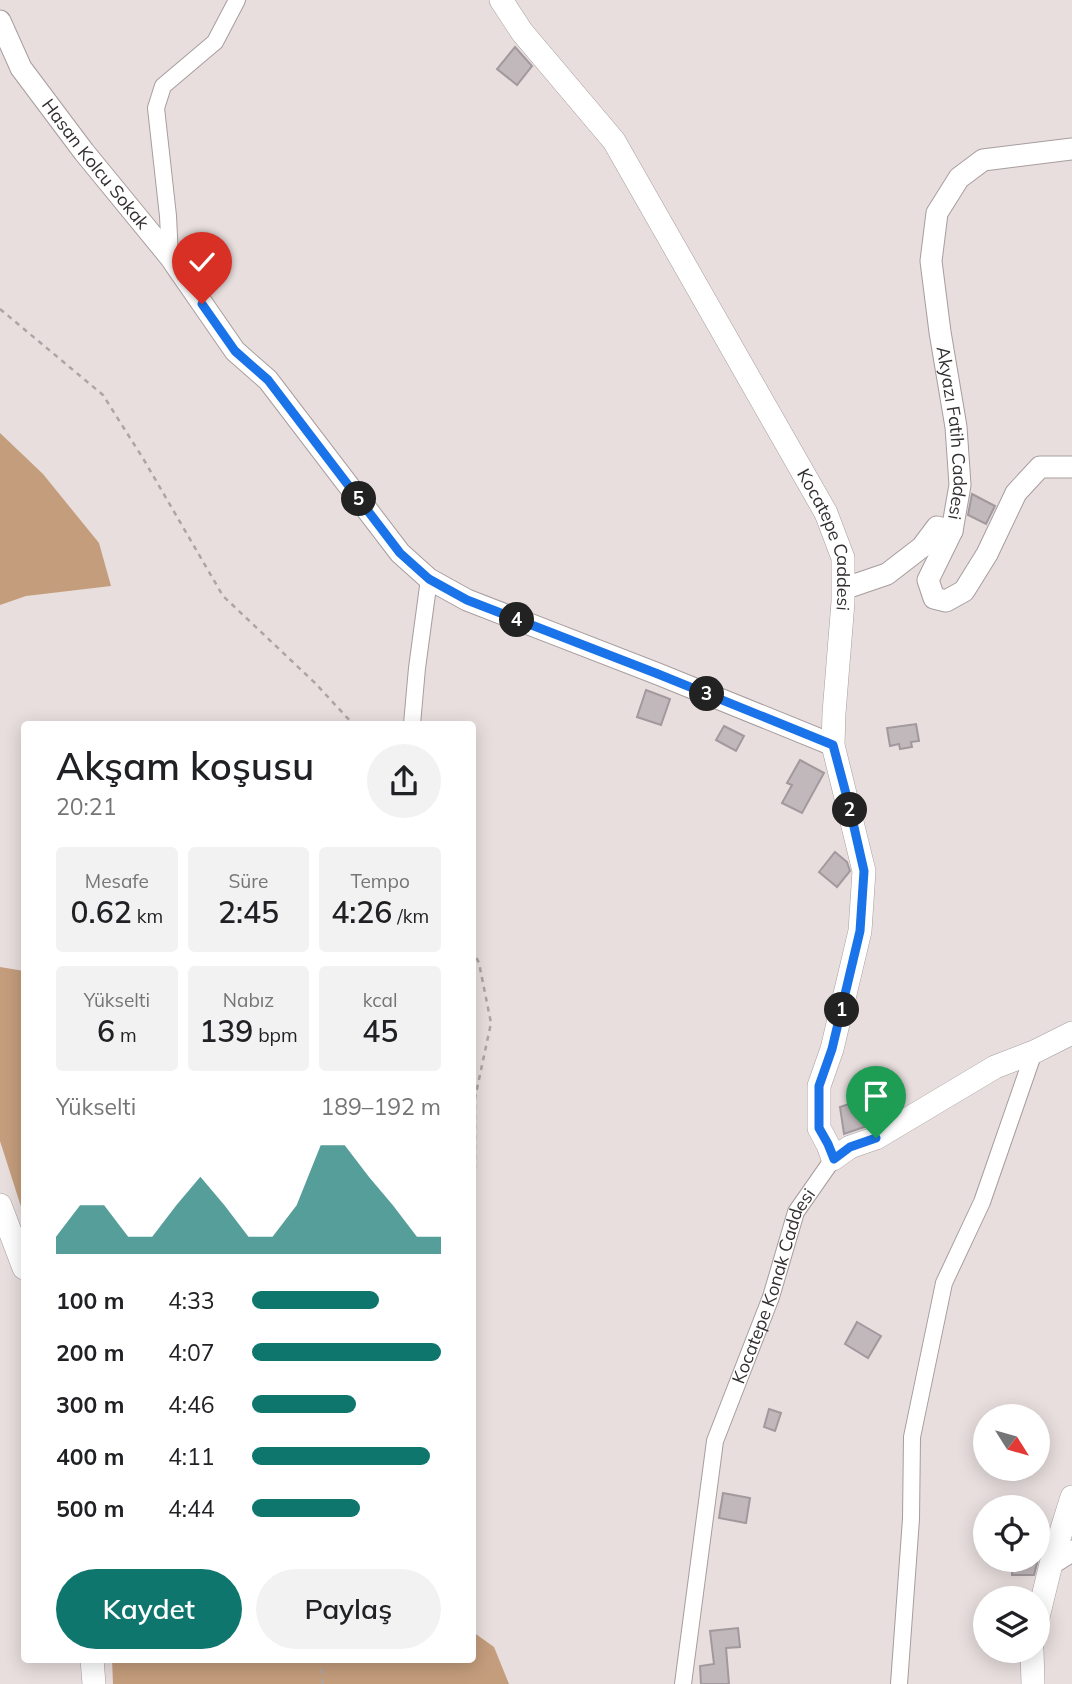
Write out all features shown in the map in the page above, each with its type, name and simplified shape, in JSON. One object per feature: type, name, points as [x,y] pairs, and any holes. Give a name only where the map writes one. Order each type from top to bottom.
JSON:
[{"type":"main road","name":"Kocatepe Caddesi","points":[[501,0],[522,32],[614,141],[826,513],[843,558],[833,745],[864,871],[860,931],[832,1049],[819,1086],[819,1128],[834,1159]]},
{"type":"main road","name":"Kocatepe Konak Caddesi","points":[[834,1159],[850,1147],[876,1138],[995,1068],[1072,1033]]},
{"type":"main road","points":[[0,1205],[21,1260]]},
{"type":"main road","points":[[1046,1586],[1072,1497]]},
{"type":"main road","points":[[92,1663],[94,1684]]},
{"type":"main road","points":[[1032,1663],[1033,1684]]},
{"type":"street","points":[[170,257],[156,108],[163,86],[215,42],[237,0]]},
{"type":"street","name":"Hasan Kolcu Sokak","points":[[0,21],[21,68],[84,152],[170,257],[235,351],[268,380],[400,553],[429,579],[467,600],[833,745]]},
{"type":"street","name":"Akyazı Fatih Caddesi","points":[[1072,149],[983,160],[959,178],[937,213],[931,261],[956,427],[960,485],[952,531],[928,580],[934,598],[946,601],[964,591],[987,554],[1016,493],[1040,467],[1072,467]]},
{"type":"street","points":[[843,589],[887,574],[922,547],[937,527],[952,531]]},
{"type":"street","points":[[412,721],[429,579]]},
{"type":"street","points":[[899,1684],[911,1520],[912,1437],[944,1283],[982,1202],[1034,1052]]},
{"type":"street","name":"Kocatepe Konak Caddesi","points":[[683,1684],[715,1441],[771,1297],[796,1212],[834,1159]]},
{"type":"street","points":[[1051,1564],[1072,1551]]},
{"type":"path","points":[[0,309],[103,395],[223,596],[315,683],[350,721]]},
{"type":"path","points":[[476,957],[491,1023],[476,1093]]},
{"type":"path","points":[[320,1663],[323,1684]]},
{"type":"shaded area","points":[[0,433],[43,474],[99,543],[111,586],[26,596],[0,605]]},
{"type":"shaded area","points":[[0,967],[21,970],[21,1207],[0,1141]]},
{"type":"shaded area","points":[[476,1634],[494,1647],[509,1684],[113,1684],[112,1663],[476,1663]]},
{"type":"building","points":[[515,47],[532,66],[517,85],[497,69]]},
{"type":"building","points":[[972,494],[995,506],[986,524],[968,515]]},
{"type":"building","points":[[646,690],[670,699],[661,725],[637,717]]},
{"type":"building","points":[[916,724],[919,741],[911,742],[912,747],[900,749],[899,744],[890,746],[887,728]]},
{"type":"building","points":[[724,726],[744,736],[736,751],[716,740]]},
{"type":"building","points":[[800,760],[824,773],[802,813],[782,803],[792,785],[787,783]]},
{"type":"building","points":[[835,852],[847,862],[850,871],[837,887],[819,872]]},
{"type":"building","points":[[874,1096],[879,1120],[844,1134],[840,1107]]},
{"type":"building","points":[[857,1322],[881,1336],[868,1358],[845,1344]]},
{"type":"building","points":[[769,1409],[781,1413],[775,1431],[764,1427]]},
{"type":"building","points":[[723,1493],[750,1498],[746,1523],[719,1518]]},
{"type":"building","points":[[1012,1572],[1035,1572],[1034,1575],[1012,1575]]},
{"type":"building","points":[[738,1628],[740,1647],[726,1648],[729,1684],[701,1684],[700,1666],[714,1664],[710,1631]]},
{"type":"route","points":[[202,304],[235,351],[268,380],[400,553],[429,579],[467,600],[833,745],[864,871],[860,931],[832,1049],[819,1086],[819,1128],[834,1159],[850,1147],[876,1138]]}]
